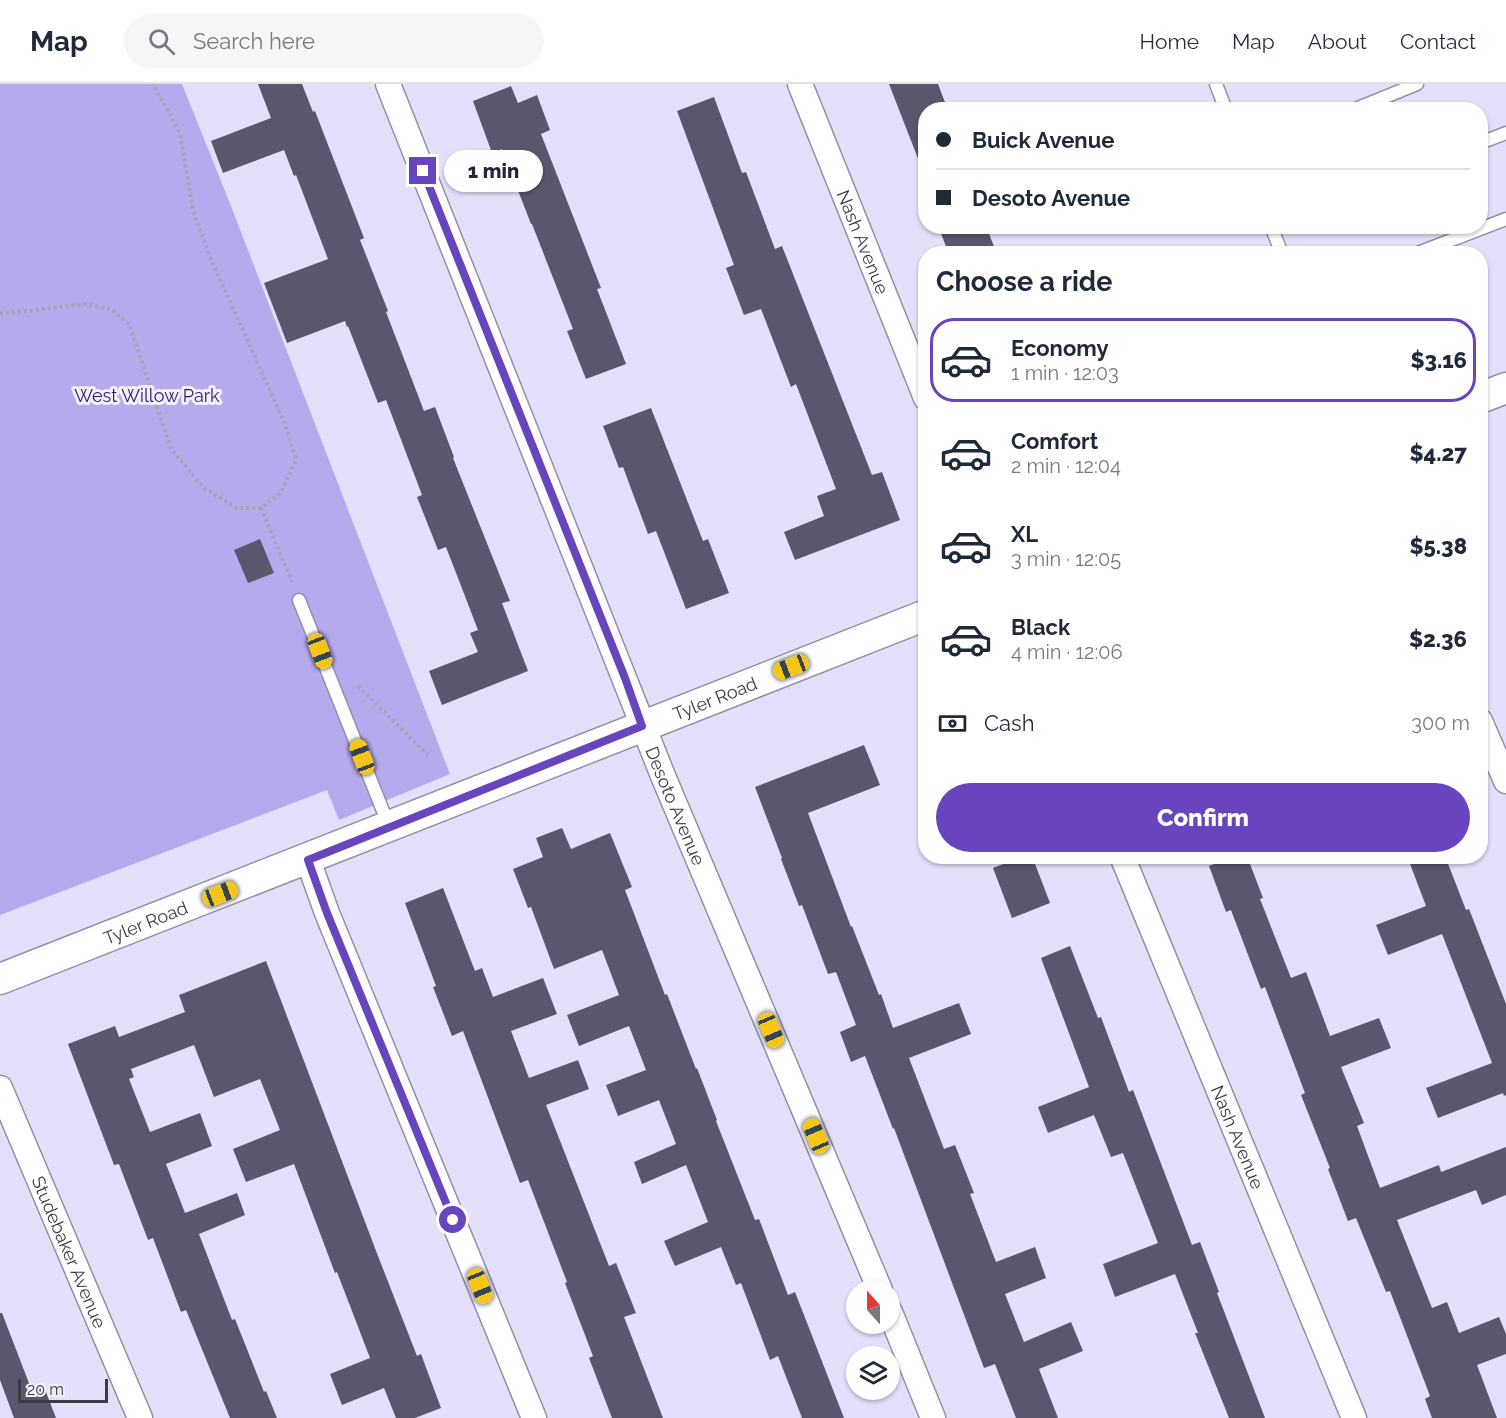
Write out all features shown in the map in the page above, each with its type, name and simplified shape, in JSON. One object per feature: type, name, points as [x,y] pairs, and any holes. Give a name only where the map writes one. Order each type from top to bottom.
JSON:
[{"type":"street","name":"Desoto Avenue","points":[[388,84],[625,678],[642,726],[876,1280]]},
{"type":"street","name":"Nash Avenue","points":[[800,84],[918,378]]},
{"type":"street","points":[[1488,395],[1506,388]]},
{"type":"street","name":"Tyler Road","points":[[0,979],[308,860],[918,618]]},
{"type":"street","points":[[1488,739],[1506,781]]},
{"type":"street","points":[[308,860],[327,913],[534,1418]]},
{"type":"street","name":"Nash Avenue","points":[[1125,864],[1354,1418]]},
{"type":"street","name":"Studebaker Avenue","points":[[0,1088],[140,1418]]},
{"type":"street","points":[[899,1334],[933,1418]]},
{"type":"lane","points":[[1216,84],[1223,102]]},
{"type":"lane","points":[[1373,102],[1417,84]]},
{"type":"lane","points":[[1488,140],[1506,133]]},
{"type":"lane","points":[[1488,226],[1506,219]]},
{"type":"lane","points":[[1436,246],[1467,234]]},
{"type":"lane","points":[[299,600],[389,826]]},
{"type":"path","points":[[0,314],[85,304],[110,309],[129,324],[171,449],[204,488],[237,508],[261,508],[281,492],[296,459],[285,424],[210,257],[193,211],[180,133],[153,84]]},
{"type":"path","points":[[261,508],[299,600]]},
{"type":"path","points":[[354,683],[428,755]]},
{"type":"green space","name":"West Willow Park","points":[[0,84],[182,84],[450,774],[339,820],[327,790],[0,915]]},
{"type":"building","points":[[258,84],[302,84],[313,112],[315,111],[364,238],[360,240],[424,411],[435,407],[510,601],[502,603],[528,671],[442,705],[429,671],[478,652],[470,633],[478,630],[446,547],[438,550],[417,497],[422,495],[386,400],[378,403],[345,321],[287,343],[264,283],[328,259],[296,175],[294,176],[284,150],[223,173],[211,141],[271,118]]},
{"type":"building","points":[[889,84],[938,84],[945,102],[918,102],[918,159]]},
{"type":"building","points":[[511,86],[518,103],[537,95],[550,130],[541,134],[601,288],[597,289],[626,364],[586,379],[567,331],[573,329],[502,149],[492,153],[473,101]]},
{"type":"building","points":[[714,97],[742,173],[746,172],[775,249],[782,246],[872,475],[882,472],[900,520],[795,560],[784,532],[824,516],[817,496],[836,489],[796,384],[791,387],[761,309],[744,315],[726,268],[734,265],[677,111]]},
{"type":"building","points":[[941,234],[989,234],[994,246],[946,246]]},
{"type":"building","points":[[651,408],[703,541],[708,539],[729,593],[686,609],[656,531],[648,534],[623,467],[619,468],[603,426]]},
{"type":"building","points":[[260,539],[274,573],[248,583],[234,550]]},
{"type":"building","points":[[864,745],[880,785],[808,813],[851,927],[879,995],[881,994],[893,1028],[959,1003],[971,1034],[909,1058],[944,1149],[955,1145],[974,1193],[970,1194],[996,1262],[1035,1247],[1046,1278],[1005,1294],[1024,1342],[1071,1322],[1083,1351],[1039,1369],[1058,1418],[1016,1418],[995,1364],[984,1368],[865,1056],[851,1062],[840,1032],[856,1025],[836,972],[828,974],[802,905],[799,906],[755,787]]},
{"type":"building","points":[[562,828],[571,849],[610,833],[632,887],[625,890],[755,1220],[759,1219],[788,1295],[795,1292],[844,1418],[802,1418],[778,1356],[770,1360],[741,1283],[736,1285],[721,1247],[675,1266],[664,1241],[708,1222],[686,1165],[642,1184],[634,1162],[676,1144],[659,1100],[618,1116],[606,1085],[646,1070],[629,1026],[579,1046],[567,1015],[619,995],[602,950],[554,969],[531,907],[528,908],[513,869],[543,857],[536,838]]},
{"type":"building","points":[[1003,864],[1035,864],[1050,903],[1012,918],[993,868]]},
{"type":"building","points":[[1250,864],[1263,898],[1260,899],[1291,978],[1306,972],[1330,1036],[1379,1018],[1391,1048],[1341,1067],[1364,1123],[1357,1126],[1380,1188],[1439,1165],[1441,1172],[1506,1147],[1506,1195],[1482,1205],[1476,1190],[1397,1220],[1432,1308],[1447,1302],[1459,1333],[1499,1317],[1506,1334],[1506,1354],[1477,1365],[1497,1418],[1432,1418],[1425,1399],[1430,1396],[1390,1291],[1386,1292],[1356,1218],[1348,1221],[1301,1095],[1305,1093],[1265,987],[1261,989],[1231,910],[1226,912],[1209,866]]},
{"type":"building","points":[[1410,864],[1448,864],[1466,910],[1469,909],[1506,1004],[1506,1095],[1504,1096],[1503,1093],[1438,1118],[1426,1088],[1492,1063],[1442,934],[1388,955],[1376,925],[1426,906]]},
{"type":"building","points":[[443,888],[475,971],[482,968],[493,997],[543,978],[557,1014],[511,1031],[529,1078],[578,1060],[589,1089],[546,1105],[609,1266],[616,1263],[636,1313],[624,1317],[663,1418],[612,1418],[589,1358],[593,1356],[565,1283],[567,1282],[528,1180],[520,1183],[463,1031],[452,1036],[405,903]]},
{"type":"building","points":[[1070,946],[1098,1018],[1101,1017],[1129,1092],[1133,1090],[1192,1245],[1200,1242],[1265,1418],[1229,1418],[1195,1333],[1198,1333],[1175,1274],[1115,1297],[1103,1264],[1158,1243],[1123,1153],[1111,1157],[1094,1115],[1048,1133],[1038,1107],[1089,1087],[1041,958]]},
{"type":"building","points":[[266,961],[417,1356],[421,1354],[441,1408],[415,1418],[396,1418],[384,1388],[342,1405],[330,1374],[370,1358],[294,1164],[246,1182],[233,1149],[280,1130],[260,1079],[214,1097],[194,1045],[131,1069],[134,1077],[129,1079],[150,1132],[200,1113],[212,1146],[166,1164],[185,1213],[237,1193],[245,1215],[199,1234],[232,1320],[235,1319],[264,1392],[266,1391],[277,1418],[230,1418],[186,1310],[181,1312],[153,1238],[148,1240],[119,1164],[114,1165],[68,1044],[115,1026],[119,1037],[185,1012],[179,995]]},
{"type":"building","points":[[0,1313],[2,1313],[32,1391],[44,1387],[56,1418],[14,1418],[0,1380]]},
{"type":"route","points":[[423,171],[625,678],[642,726],[308,860],[327,913],[453,1220]]}]
